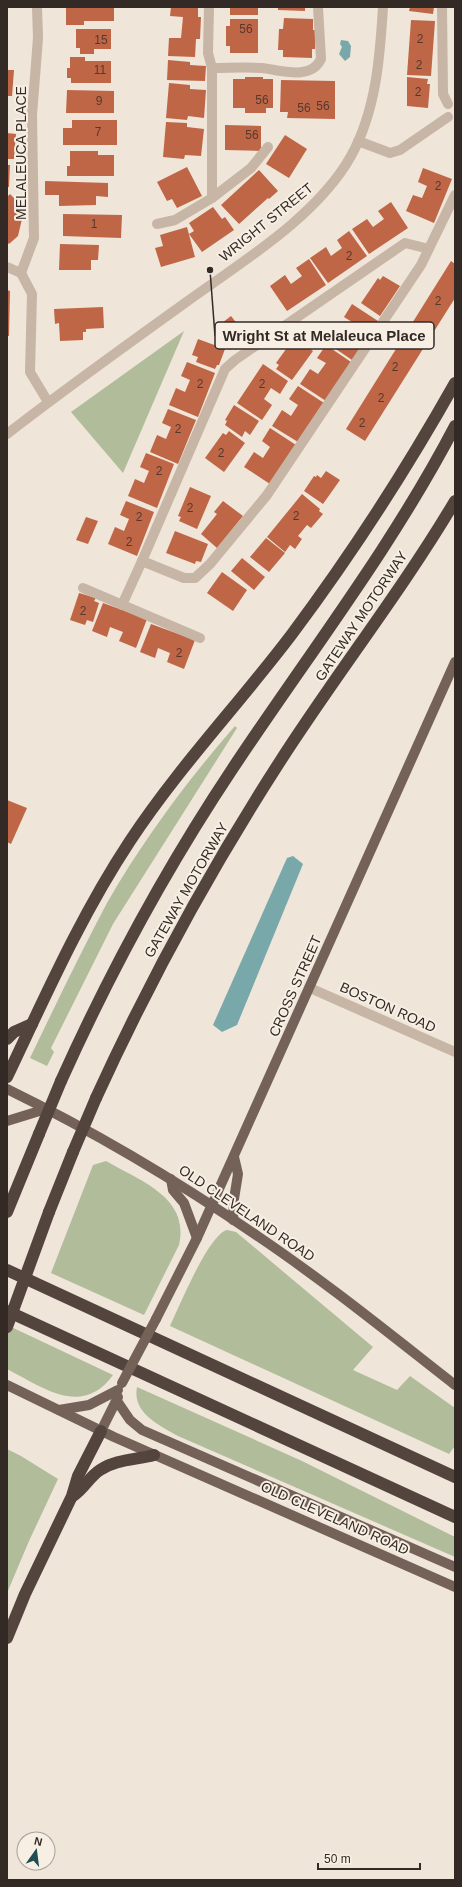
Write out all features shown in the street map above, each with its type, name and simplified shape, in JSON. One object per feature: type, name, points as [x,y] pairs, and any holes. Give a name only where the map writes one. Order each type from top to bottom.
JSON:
[{"type":"highway","points":[[7,1077],[78,928],[130,840],[169,786],[292,635],[409,460],[455,383]]},
{"type":"highway","name":"GATEWAY MOTORWAY","points":[[7,1212],[61,1081],[126,947],[198,821],[393,533],[455,426]]},
{"type":"highway","name":"GATEWAY MOTORWAY","points":[[7,1328],[48,1212],[96,1098],[131,1023],[173,943],[256,800],[289,748],[405,581],[455,502]]},
{"type":"highway","points":[[7,1039],[14,1032],[32,1024]]},
{"type":"highway","points":[[7,1270],[455,1477]]},
{"type":"highway","points":[[7,1311],[455,1517]]},
{"type":"highway","points":[[7,1638],[25,1594],[72,1496],[78,1476],[101,1431]]},
{"type":"highway","points":[[72,1496],[79,1492],[92,1476],[110,1464],[154,1455]]},
{"type":"main road","name":"CROSS STREET","points":[[120,1386],[197,1238],[455,662]]},
{"type":"main road","name":"OLD CLEVELAND ROAD","points":[[7,1089],[90,1131],[171,1179],[233,1220],[354,1307],[455,1385]]},
{"type":"main road","points":[[7,1121],[46,1109]]},
{"type":"main road","points":[[233,1220],[234,1199],[238,1174],[234,1157]]},
{"type":"main road","points":[[171,1179],[173,1190],[184,1203],[197,1238]]},
{"type":"main road","name":"OLD CLEVELAND ROAD","points":[[7,1385],[56,1410],[154,1455],[455,1587]]},
{"type":"main road","points":[[101,1431],[117,1401],[120,1386]]},
{"type":"main road","points":[[56,1410],[69,1410],[89,1406],[120,1386]]},
{"type":"main road","points":[[117,1401],[130,1420],[142,1430],[455,1567]]},
{"type":"street","name":"MELALEUCA PLACE","points":[[21,273],[34,238],[32,115],[38,38],[37,7]]},
{"type":"street","points":[[209,7],[208,52],[212,68],[212,198]]},
{"type":"street","points":[[212,68],[262,68],[290,73],[310,71],[318,66],[321,59],[318,7]]},
{"type":"street","name":"WRIGHT STREET","points":[[7,434],[48,402],[255,253],[297,219],[326,192],[351,157],[358,141],[374,91],[380,48],[383,7]]},
{"type":"street","points":[[358,141],[390,153],[400,150],[435,126],[451,119],[446,110],[452,103],[443,94],[442,7]]},
{"type":"street","points":[[157,224],[174,220],[212,198],[251,168],[268,147]]},
{"type":"street","points":[[142,561],[184,578],[195,578],[206,569],[267,495],[421,265],[455,195]]},
{"type":"street","points":[[122,605],[225,369],[235,360],[406,244],[429,249]]},
{"type":"street","points":[[7,267],[21,273],[32,294],[30,372],[48,402]]},
{"type":"street","points":[[83,588],[200,638]]},
{"type":"street","name":"BOSTON ROAD","points":[[310,988],[455,1052]]},
{"type":"green space","points":[[184,331],[123,473],[71,412]]},
{"type":"green space","points":[[235,726],[237,728],[113,924],[51,1048],[54,1052],[47,1066],[30,1058],[87,941],[107,903],[135,856],[166,812]]},
{"type":"green space","points":[[106,1161],[159,1192],[170,1203],[177,1214],[180,1228],[179,1245],[144,1315],[51,1273],[93,1165]]},
{"type":"green space","points":[[227,1230],[236,1232],[373,1347],[353,1370],[397,1390],[410,1376],[455,1408],[455,1446],[449,1454],[170,1326],[203,1257],[220,1234]]},
{"type":"green space","points":[[7,1325],[113,1375],[101,1388],[88,1395],[75,1397],[62,1395],[34,1384],[7,1369]]},
{"type":"green space","points":[[137,1387],[302,1461],[455,1537],[455,1557],[178,1436],[155,1423],[148,1417],[139,1404]]},
{"type":"green space","points":[[7,1449],[58,1479],[7,1593]]},
{"type":"water","points":[[341,40],[348,41],[351,46],[350,57],[345,61],[339,54],[342,47],[340,44]]},
{"type":"water","points":[[293,856],[303,864],[237,1025],[222,1032],[213,1025],[287,858]]},
{"type":"building","points":[[66,7],[114,7],[114,21],[84,21],[84,25],[66,25]]},
{"type":"building","points":[[171,7],[198,7],[198,17],[201,17],[200,39],[196,39],[195,57],[168,56],[169,38],[181,38],[183,17],[170,16]]},
{"type":"building","points":[[230,7],[258,7],[258,15],[230,15]]},
{"type":"building","points":[[278,7],[305,7],[305,11],[278,10]]},
{"type":"building","points":[[410,7],[434,7],[433,14],[409,11]]},
{"type":"building","points":[[284,18],[313,19],[313,30],[315,30],[315,49],[312,49],[312,58],[283,57],[283,50],[278,50],[279,29],[283,29]]},
{"type":"building","points":[[230,19],[258,19],[258,53],[230,53],[230,46],[226,46],[226,26],[230,26]]},
{"type":"building","points":[[411,20],[435,21],[431,76],[407,75]]},
{"type":"building","points":[[76,29],[111,29],[111,49],[94,49],[94,54],[80,54],[80,48],[76,48]]},
{"type":"building","points":[[70,57],[85,57],[85,61],[111,61],[111,83],[71,83],[71,78],[67,78],[67,68],[70,68]]},
{"type":"building","points":[[168,60],[190,62],[190,65],[206,66],[205,81],[167,80]]},
{"type":"building","points":[[7,70],[14,70],[12,96],[7,96]]},
{"type":"building","points":[[245,77],[263,77],[263,79],[273,79],[273,108],[266,108],[266,113],[245,113],[245,108],[233,108],[233,79],[245,79]]},
{"type":"building","points":[[407,77],[428,79],[427,84],[430,84],[428,108],[407,106]]},
{"type":"building","points":[[281,80],[335,81],[335,119],[287,118],[288,112],[280,112]]},
{"type":"building","points":[[169,83],[190,85],[190,89],[206,90],[204,118],[188,116],[187,120],[166,118]]},
{"type":"building","points":[[67,90],[114,91],[114,113],[66,113]]},
{"type":"building","points":[[72,120],[117,120],[117,145],[63,145],[63,128],[72,128]]},
{"type":"building","points":[[166,122],[187,123],[187,127],[204,129],[201,156],[185,155],[184,159],[163,157]]},
{"type":"building","points":[[225,125],[261,126],[261,151],[225,150]]},
{"type":"building","points":[[7,133],[16,134],[14,159],[7,159]]},
{"type":"building","points":[[285,135],[307,149],[289,178],[266,164]]},
{"type":"building","points":[[70,151],[98,151],[98,155],[114,155],[114,176],[67,176],[67,166],[70,166]]},
{"type":"building","points":[[7,165],[10,165],[9,187],[7,187]]},
{"type":"building","points":[[187,167],[202,196],[177,208],[172,199],[167,201],[157,182]]},
{"type":"building","points":[[423,168],[452,179],[434,223],[406,211],[413,195],[422,198],[427,186],[418,182]]},
{"type":"building","points":[[259,170],[278,191],[239,224],[221,205]]},
{"type":"building","points":[[45,181],[108,183],[108,197],[96,196],[96,205],[59,206],[59,195],[45,195]]},
{"type":"building","points":[[10,194],[21,205],[15,212],[22,219],[18,236],[9,244],[7,242],[7,197]]},
{"type":"building","points":[[391,202],[408,228],[369,254],[352,229],[367,219],[373,227],[384,219],[378,211]]},
{"type":"building","points":[[213,207],[222,219],[225,217],[234,230],[202,252],[189,234],[194,231],[189,223]]},
{"type":"building","points":[[63,214],[122,215],[121,238],[63,236]]},
{"type":"building","points":[[187,227],[195,257],[161,267],[155,248],[163,246],[160,235]]},
{"type":"building","points":[[349,231],[367,256],[328,283],[310,258],[326,247],[331,256],[342,248],[337,240]]},
{"type":"building","points":[[60,244],[99,245],[98,260],[91,260],[91,270],[59,270]]},
{"type":"building","points":[[309,259],[326,285],[287,311],[270,286],[285,275],[291,284],[302,276],[296,268]]},
{"type":"building","points":[[451,261],[455,264],[455,298],[365,441],[346,429]]},
{"type":"building","points":[[383,276],[400,286],[380,316],[361,303],[378,278],[380,280]]},
{"type":"building","points":[[7,290],[10,291],[9,336],[7,336]]},
{"type":"building","points":[[352,304],[378,321],[352,360],[327,343],[337,328],[345,333],[352,322],[344,317]]},
{"type":"building","points":[[103,307],[104,328],[86,329],[86,332],[83,332],[83,340],[60,341],[59,323],[55,324],[54,309]]},
{"type":"building","points":[[231,316],[249,339],[235,350],[234,347],[230,350],[217,335],[222,331],[218,326]]},
{"type":"building","points":[[294,338],[313,351],[292,380],[276,369],[279,365],[276,363]]},
{"type":"building","points":[[198,339],[225,349],[219,365],[217,365],[215,369],[196,362],[198,357],[192,355]]},
{"type":"building","points":[[326,345],[351,362],[326,401],[300,384],[310,369],[318,374],[326,363],[317,358]]},
{"type":"building","points":[[187,362],[215,373],[198,417],[169,405],[176,388],[185,392],[190,380],[181,376]]},
{"type":"building","points":[[263,364],[288,381],[280,394],[271,388],[264,399],[272,405],[262,420],[237,403]]},
{"type":"building","points":[[298,386],[324,403],[298,442],[272,426],[282,410],[291,416],[298,405],[289,399]]},
{"type":"building","points":[[234,405],[259,421],[250,435],[245,431],[242,437],[225,425],[227,421],[225,420]]},
{"type":"building","points":[[168,409],[196,420],[178,464],[150,452],[157,435],[166,439],[171,427],[162,423]]},
{"type":"building","points":[[270,428],[296,445],[270,484],[244,467],[254,452],[263,458],[270,447],[262,441]]},
{"type":"building","points":[[229,431],[245,443],[224,472],[205,458],[223,433],[226,435]]},
{"type":"building","points":[[146,453],[174,464],[157,508],[128,496],[135,479],[144,483],[149,471],[140,467]]},
{"type":"building","points":[[326,471],[340,480],[323,504],[304,491],[314,476],[316,477],[317,475],[321,478]]},
{"type":"building","points":[[190,487],[211,496],[197,529],[179,521],[181,517],[178,516]]},
{"type":"building","points":[[302,494],[320,509],[319,511],[323,514],[311,528],[307,525],[298,536],[302,539],[295,549],[290,545],[285,552],[267,537]]},
{"type":"building","points":[[126,501],[154,512],[137,556],[108,544],[115,527],[124,531],[129,519],[120,515]]},
{"type":"building","points":[[223,501],[243,516],[217,548],[201,534],[217,514],[214,512]]},
{"type":"building","points":[[86,517],[98,521],[88,544],[76,540]]},
{"type":"building","points":[[175,531],[208,544],[201,562],[196,561],[195,564],[166,553]]},
{"type":"building","points":[[266,538],[285,553],[269,572],[250,557]]},
{"type":"building","points":[[242,558],[265,577],[254,590],[231,571]]},
{"type":"building","points":[[222,572],[247,590],[233,611],[207,593]]},
{"type":"building","points":[[79,593],[96,598],[94,601],[99,603],[93,622],[87,620],[85,625],[70,620]]},
{"type":"building","points":[[103,603],[147,619],[136,648],[119,641],[123,632],[110,627],[107,637],[92,631]]},
{"type":"building","points":[[151,624],[195,640],[184,669],[167,662],[170,653],[158,648],[155,658],[140,652]]},
{"type":"building","points":[[7,800],[27,808],[11,844],[7,842]]},
{"type":"place","name":"Wright St at Melaleuca Place","points":[[210,270]]}]
